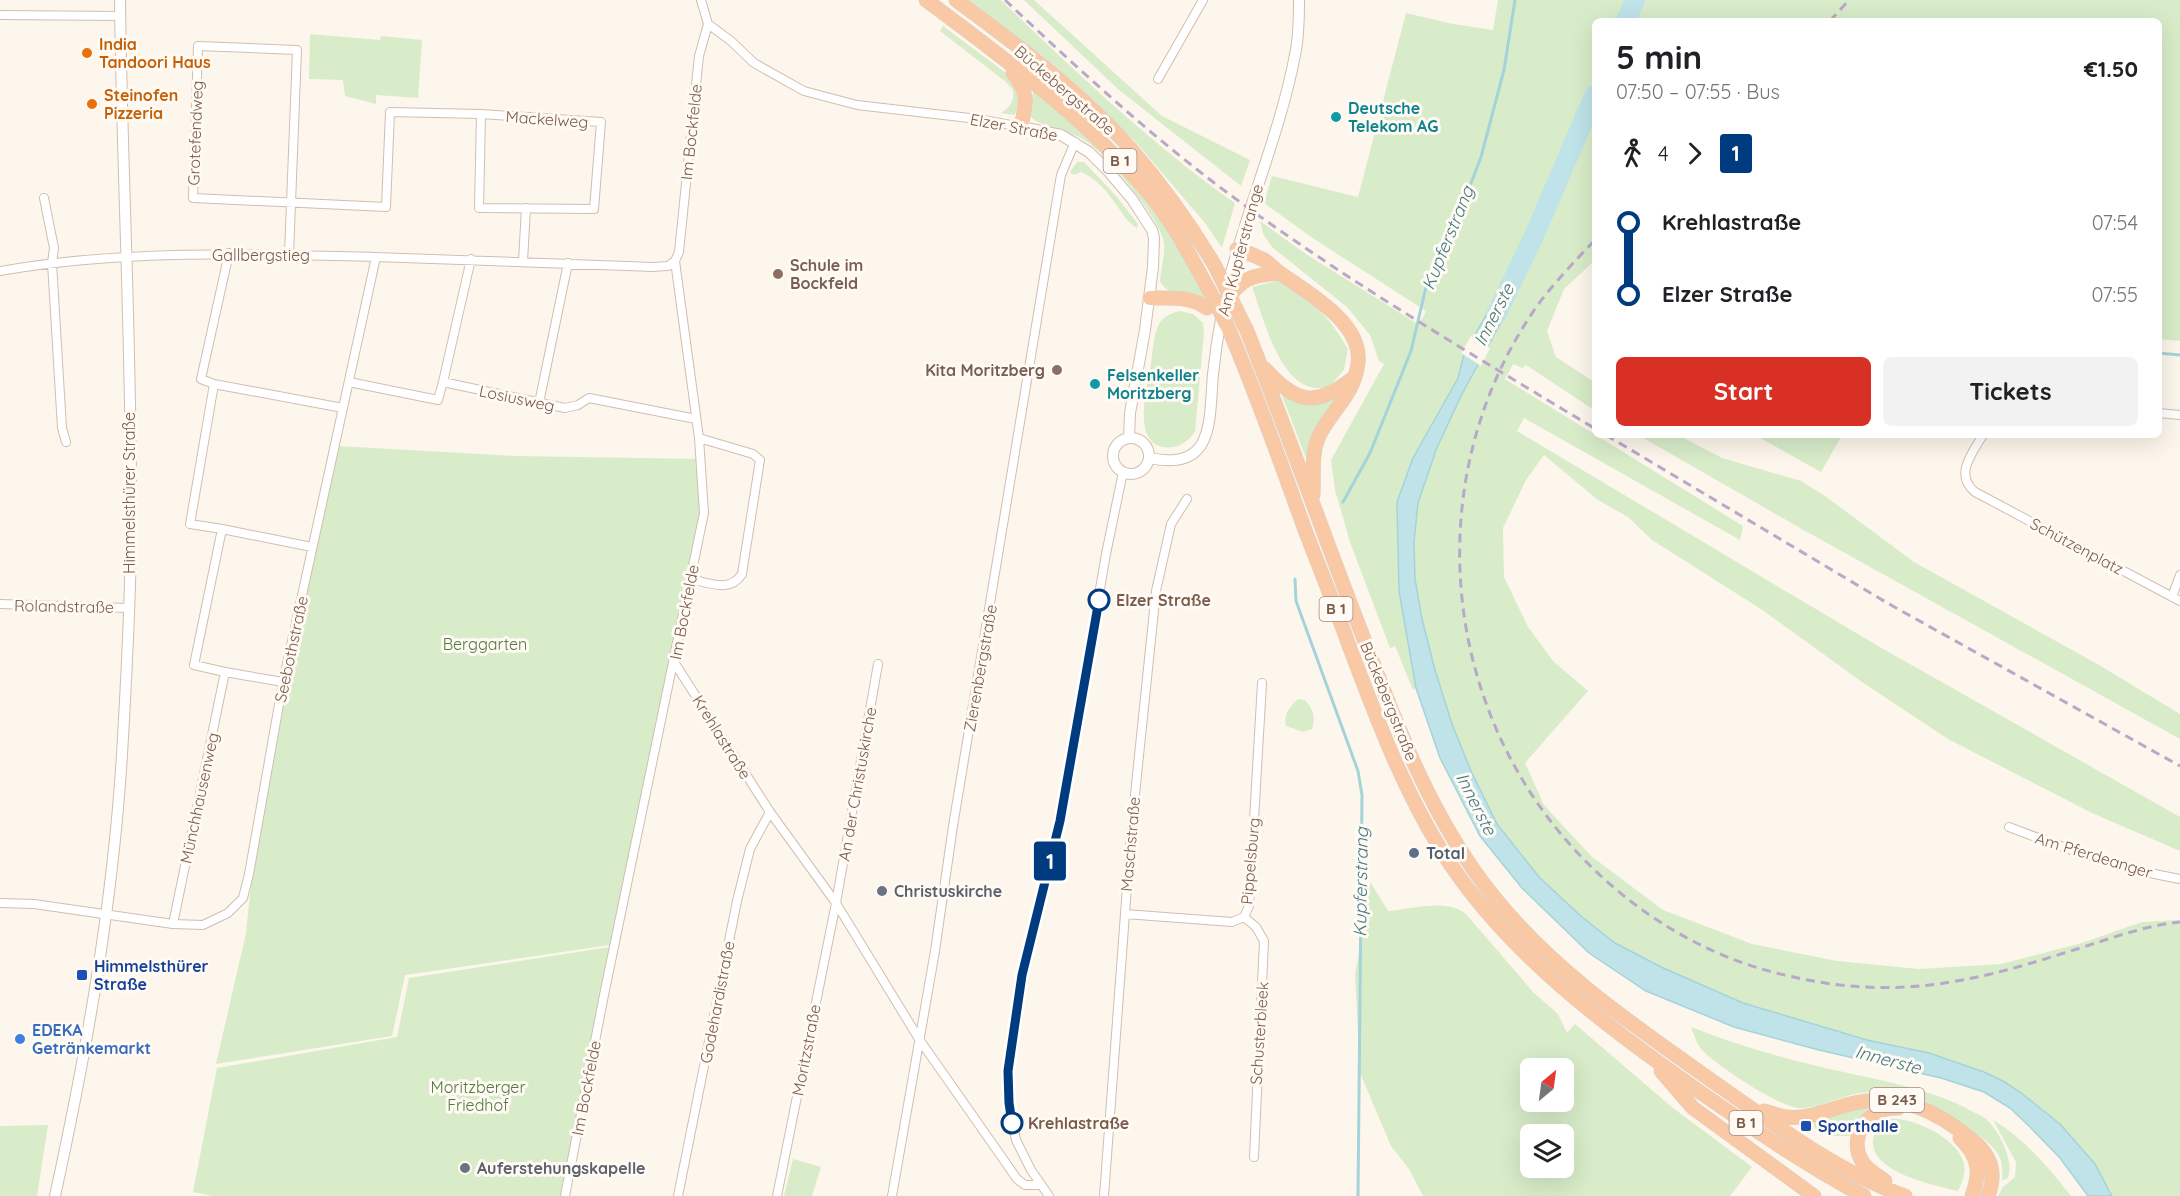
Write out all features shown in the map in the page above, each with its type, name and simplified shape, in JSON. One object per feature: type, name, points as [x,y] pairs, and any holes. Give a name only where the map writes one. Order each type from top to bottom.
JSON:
[{"type":"highway","name":"Bückebergstraße","points":[[926,0],[1001,56],[1087,128],[1153,199],[1180,238],[1227,325],[1377,719],[1412,798],[1442,852],[1478,903],[1534,963],[1585,1007],[1644,1052],[1792,1155],[1864,1196]]},
{"type":"highway","name":"Bückebergstraße","points":[[956,0],[1057,80],[1129,147],[1170,197],[1215,266],[1247,331],[1405,744],[1437,812],[1473,869],[1522,929],[1556,964],[1611,1009],[1750,1107],[1861,1177],[1901,1195]]},
{"type":"highway","points":[[1001,56],[1026,92],[1021,127]]},
{"type":"highway","points":[[1237,249],[1264,259],[1309,293],[1345,325],[1354,339],[1358,352],[1358,364],[1345,401],[1324,428],[1316,444],[1313,465],[1313,503]]},
{"type":"highway","points":[[1223,303],[1239,283],[1257,274],[1280,273]]},
{"type":"highway","points":[[1150,298],[1195,301],[1227,325]]},
{"type":"highway","points":[[1260,364],[1283,388],[1306,398],[1327,395],[1354,378]]},
{"type":"highway","points":[[1644,1052],[1693,1108],[1814,1196]]},
{"type":"highway","name":"B 243","points":[[1750,1107],[1793,1118],[1876,1100],[1898,1100],[1921,1107],[1957,1128],[1986,1154],[1993,1175],[1988,1196]]},
{"type":"highway","points":[[1901,1195],[1866,1167],[1858,1149],[1858,1140],[1863,1125],[1875,1112],[1883,1108],[1902,1109],[1920,1114],[1962,1140],[1973,1154],[1978,1171],[1972,1196]]},
{"type":"street","name":"Himmelsthürer Straße","points":[[55,1196],[88,1035],[106,915],[123,740],[131,516],[120,0]]},
{"type":"street","points":[[700,0],[708,24]]},
{"type":"street","points":[[1158,79],[1203,0]]},
{"type":"street","name":"Am Kupferstrange","points":[[1149,458],[1177,461],[1195,453],[1202,445],[1208,430],[1214,362],[1223,303],[1237,249],[1275,130],[1295,54],[1299,0]]},
{"type":"street","points":[[0,15],[120,16]]},
{"type":"street","name":"Elzer Straße","points":[[708,24],[731,41],[754,63],[814,96],[856,105],[978,119],[1061,135],[1089,152],[1109,172],[1152,230],[1154,248],[1150,298],[1130,413],[1129,438],[1121,442],[1114,452],[1115,463],[1123,472],[1106,554],[1060,821],[1022,975],[1008,1071],[1013,1129],[1022,1154],[1049,1196]]},
{"type":"street","name":"Im Bockfelde","points":[[565,1196],[606,984],[704,513],[699,438],[675,261],[679,252],[699,56],[708,24]]},
{"type":"street","name":"Grotefendweg","points":[[289,254],[290,204],[297,50],[198,46],[193,198],[290,204],[386,207],[390,112],[443,114]]},
{"type":"street","name":"Mackelweg","points":[[443,114],[480,114],[601,122],[594,209],[479,208],[480,114]]},
{"type":"street","name":"Zierenbergstraße","points":[[892,1196],[1061,175],[1075,142]]},
{"type":"street","points":[[44,198],[54,248],[52,263],[62,428],[66,442]]},
{"type":"street","points":[[523,261],[526,208]]},
{"type":"street","points":[[229,254],[201,379],[214,384],[343,408]]},
{"type":"street","name":"Gallbergstieg","points":[[0,271],[52,263],[126,257],[229,254],[471,259],[652,267],[668,266],[675,261]]},
{"type":"street","name":"Seebothstraße","points":[[0,903],[34,904],[173,924],[203,925],[228,913],[243,898],[283,682],[376,257]]},
{"type":"street","points":[[349,382],[438,400],[471,259]]},
{"type":"street","points":[[539,403],[568,263]]},
{"type":"street","name":"Losiusweg","points":[[443,382],[565,408],[578,405],[589,398],[696,418]]},
{"type":"street","points":[[214,384],[189,524],[312,547]]},
{"type":"street","points":[[2162,413],[2180,415]]},
{"type":"street","points":[[691,579],[724,586],[737,582],[742,574],[760,459],[753,454],[699,438]]},
{"type":"street","points":[[1123,472],[1134,474],[1140,472],[1147,466],[1149,458],[1149,452],[1143,442],[1129,438]]},
{"type":"street","name":"Schützenplatz","points":[[1981,438],[1967,462],[1965,471],[1966,482],[1975,492],[2176,599]]},
{"type":"street","name":"Maschstraße","points":[[1104,1196],[1133,810],[1156,591],[1171,524],[1187,499]]},
{"type":"street","points":[[222,529],[194,665],[283,682]]},
{"type":"street","points":[[2176,599],[2180,575]]},
{"type":"street","name":"Rolandstraße","points":[[0,604],[129,608]]},
{"type":"street","name":"Krehlastraße","points":[[674,662],[770,812],[836,903],[919,1039],[1017,1179],[1025,1185],[1040,1185]]},
{"type":"street","name":"An der Christuskirche","points":[[836,903],[878,664]]},
{"type":"street","name":"Münchhausenweg","points":[[173,924],[225,672]]},
{"type":"street","name":"Pippelsburg","points":[[1125,914],[1232,922],[1244,917],[1250,900],[1262,683]]},
{"type":"street","name":"Godehardistraße","points":[[678,1196],[737,901],[750,849],[770,812]]},
{"type":"street","name":"Am Pferdeanger","points":[[2009,826],[2098,858],[2151,874],[2180,879]]},
{"type":"street","name":"Moritzstraße","points":[[777,1196],[836,903]]},
{"type":"street","name":"Schusterbleek","points":[[1244,917],[1256,927],[1264,940],[1254,1157]]},
{"type":"green space","points":[[969,0],[1001,0],[1085,80],[1144,132],[1235,203],[1222,248],[1205,223],[1134,140],[1053,65]]},
{"type":"green space","points":[[1024,0],[1034,0],[1162,116],[1250,160],[1241,186],[1119,90]]},
{"type":"green space","points":[[1498,0],[2180,0],[2180,341],[2162,339],[2162,18],[1592,18],[1592,263],[1564,289],[1547,331],[1556,357],[1592,381],[1592,409],[1526,365],[1522,368],[1513,364],[1505,379],[1592,433],[1592,438],[1601,438],[1743,526],[1740,540],[1524,418],[1517,431],[1878,646],[2180,817],[2180,851],[2092,813],[1948,739],[1862,682],[1761,609],[1652,540],[1628,517],[1598,500],[1544,455],[1526,480],[1503,528],[1504,577],[1528,627],[1553,661],[1588,691],[1525,763],[1544,805],[1591,856],[1663,910],[1752,944],[1837,961],[1919,969],[2001,964],[2082,943],[2142,922],[2180,920],[2180,1196],[2112,1196],[2110,1189],[2020,1092],[1984,1072],[1929,1053],[1867,1040],[1743,1003],[1661,967],[1615,943],[1582,917],[1539,877],[1497,824],[1471,771],[1452,724],[1435,670],[1415,579],[1414,542],[1418,503],[1436,450],[1461,396],[1515,296],[1513,257],[1501,289],[1464,354],[1458,377],[1413,458],[1399,591],[1416,688],[1413,690],[1395,646],[1390,648],[1350,542],[1335,490],[1331,460],[1384,364],[1379,361],[1370,335],[1347,307],[1272,247],[1263,234],[1260,221],[1306,254],[1419,325],[1426,311],[1314,239],[1264,203],[1272,176],[1358,197],[1406,13],[1493,30]]},
{"type":"green space","points":[[943,26],[1010,76],[1016,85],[1020,107],[1014,115],[1001,113],[1011,103],[1013,90],[1006,82],[940,31]]},
{"type":"green space","points":[[310,34],[380,40],[381,36],[422,40],[418,98],[376,95],[376,104],[345,96],[343,80],[309,79]]},
{"type":"green space","points":[[1026,82],[1097,144],[1145,196],[1178,245],[1207,297],[1206,299],[1180,295],[1163,286],[1160,281],[1164,243],[1161,232],[1144,204],[1107,159],[1086,141],[1043,125],[1031,117],[1033,92]]},
{"type":"green space","points":[[1077,162],[1084,162],[1117,197],[1138,224],[1137,228],[1128,221],[1097,182],[1081,172],[1074,175],[1070,172]]},
{"type":"green space","points":[[1280,280],[1319,310],[1334,327],[1348,349],[1344,370],[1329,387],[1317,388],[1302,383],[1291,374],[1274,346],[1252,287]]},
{"type":"green space","points":[[1180,311],[1193,314],[1203,323],[1195,432],[1181,444],[1163,447],[1153,443],[1147,434],[1144,423],[1145,397],[1158,326],[1167,316]]},
{"type":"green space","points":[[1281,393],[1298,401],[1310,403],[1338,395],[1309,466]]},
{"type":"green space","points":[[1643,438],[1684,438],[1722,458],[1801,481],[1914,562],[2099,665],[2180,714],[2180,739],[1800,528]]},
{"type":"green space","points":[[1760,438],[1840,438],[1821,472]]},
{"type":"green space","name":"Berggarten","points":[[338,446],[516,456],[702,459],[705,496],[610,945],[405,975],[392,1036],[216,1064],[246,933],[252,875],[288,682]]},
{"type":"green space","points":[[1298,699],[1305,700],[1314,717],[1312,729],[1303,732],[1286,726],[1285,722],[1288,711]]},
{"type":"green space","points":[[1371,883],[1388,911],[1439,905],[1458,909],[1466,914],[1533,992],[1558,1014],[1567,1033],[1575,1024],[1673,1108],[1752,1167],[1730,1196],[1423,1196],[1409,1169],[1391,1146],[1360,1073],[1355,974],[1362,936],[1359,910],[1364,892]]},
{"type":"green space","name":"Moritzberger Friedhof","points":[[610,947],[560,1196],[213,1196],[193,1192],[217,1068],[397,1037],[409,978]]},
{"type":"green space","points":[[1691,1027],[1785,1058],[1930,1093],[1966,1108],[1986,1119],[2001,1139],[2008,1156],[2007,1179],[2002,1180],[2001,1161],[1991,1146],[1959,1122],[1924,1102],[1899,1094],[1871,1092],[1808,1108],[1791,1106],[1764,1094],[1711,1058],[1699,1046]]},
{"type":"green space","points":[[1869,1107],[1856,1123],[1852,1136],[1829,1136],[1821,1128],[1819,1131],[1814,1127],[1813,1120],[1843,1110]]},
{"type":"green space","points":[[1890,1119],[1911,1122],[1934,1131],[1954,1146],[1964,1164],[1963,1178],[1958,1191],[1906,1176],[1882,1161],[1875,1151],[1873,1140],[1879,1127]]},
{"type":"green space","points":[[1993,1120],[2026,1145],[2071,1196],[1998,1196],[2003,1187],[2015,1177],[2016,1162]]},
{"type":"green space","points":[[48,1125],[37,1196],[0,1196],[0,1126]]},
{"type":"green space","points":[[793,1159],[821,1167],[812,1196],[784,1196]]},
{"type":"water","points":[[1501,289],[1515,296],[1461,396],[1436,450],[1418,503],[1414,542],[1415,579],[1435,670],[1452,724],[1471,771],[1497,824],[1539,877],[1582,917],[1615,943],[1661,967],[1743,1003],[1867,1040],[1929,1053],[2003,1081],[2060,1124],[2095,1164],[2112,1196],[2088,1196],[2060,1158],[2029,1126],[2010,1108],[1984,1092],[1941,1078],[1819,1050],[1734,1027],[1646,991],[1589,953],[1522,888],[1480,836],[1440,758],[1416,688],[1399,591],[1397,502],[1413,458],[1458,378],[1464,354]]},
{"type":"pier","points":[[1471,336],[1490,348],[1481,366],[1461,353]]},
{"type":"waterway","name":"Kupferstrang","points":[[1343,502],[1370,453],[1411,351],[1426,287],[1448,244],[1481,157],[1504,70],[1515,0]]},
{"type":"waterway","name":"Innerste","points":[[1627,18],[1635,0]]},
{"type":"waterway","name":"Innerste","points":[[1496,315],[1534,236],[1592,101]]},
{"type":"waterway","points":[[2162,353],[2180,355]]},
{"type":"waterway","name":"Kupferstrang","points":[[1295,579],[1296,601],[1358,771],[1362,795],[1358,1196]]},
{"type":"railway","points":[[1005,0],[1135,118],[1189,163],[1262,218],[1355,281],[1592,427]]},
{"type":"railway","points":[[1833,18],[1849,0]]},
{"type":"railway","points":[[1592,243],[1537,306],[1497,376],[1472,450],[1460,527],[1463,604],[1478,679],[1507,751],[1548,818],[1602,877],[1643,911],[1689,939],[1738,961],[1789,976],[1826,983],[1861,987],[1895,987],[1961,980],[2029,964],[2136,931],[2180,922]]},
{"type":"railway","points":[[1611,438],[1889,604],[2180,766]]},
{"type":"bus line","name":"1","points":[[1012,1123],[1008,1071],[1022,975],[1060,821],[1099,600]]},
{"type":"place","name":"India Tandoori Haus","points":[[87,53]]},
{"type":"place","name":"Steinofen Pizzeria","points":[[92,104]]},
{"type":"place","name":"Deutsche Telekom AG","points":[[1336,117]]},
{"type":"place","name":"Schule im Bockfeld","points":[[778,274]]},
{"type":"place","name":"Kita Moritzberg","points":[[1057,370]]},
{"type":"place","name":"Felsenkeller Moritzberg","points":[[1095,384]]},
{"type":"place","name":"Elzer Straße","points":[[1099,600]]},
{"type":"place","name":"Total","points":[[1414,853]]},
{"type":"place","name":"Christuskirche","points":[[882,891]]},
{"type":"place","name":"Himmelsthürer Straße","points":[[82,975]]},
{"type":"place","name":"EDEKA Getränkemarkt","points":[[20,1039]]},
{"type":"place","name":"Krehlastraße","points":[[1012,1123]]},
{"type":"place","name":"Sporthalle","points":[[1806,1126]]},
{"type":"place","name":"Auferstehungskapelle","points":[[465,1168]]}]
